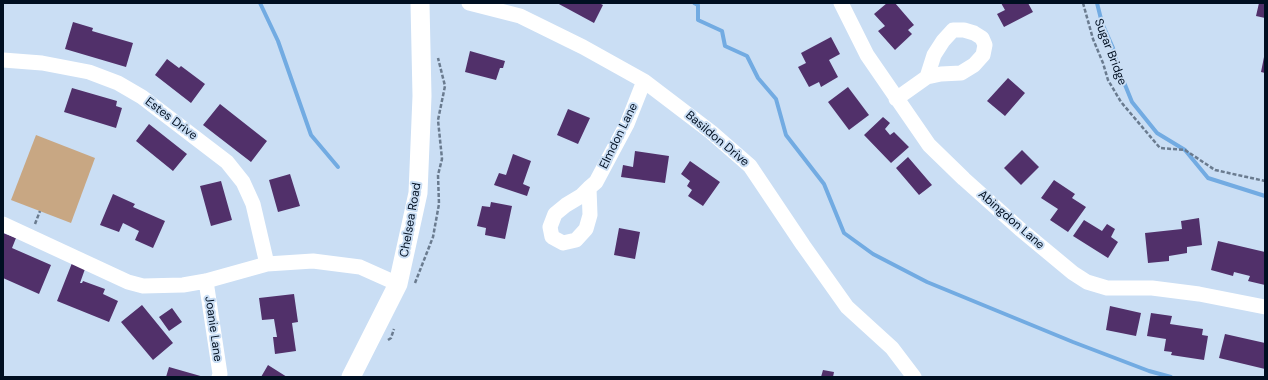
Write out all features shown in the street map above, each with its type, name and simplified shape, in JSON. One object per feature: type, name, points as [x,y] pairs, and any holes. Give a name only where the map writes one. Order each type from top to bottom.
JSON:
[{"type":"street","name":"Chelsea Road","points":[[351,377],[398,284],[418,193],[422,96],[420,3]]},
{"type":"street","name":"Basildon Drive","points":[[469,3],[520,16],[583,47],[644,81],[711,132],[750,166],[847,307],[892,348],[914,377]]},
{"type":"street","name":"Abingdon Lane","points":[[841,3],[867,55],[929,145],[964,179],[1020,229],[1073,273],[1087,282],[1108,288],[1152,288],[1199,294],[1265,307]]},
{"type":"street","name":"Estes Drive","points":[[3,60],[42,63],[89,72],[118,83],[142,97],[227,162],[242,182],[253,204],[267,264]]},
{"type":"street","points":[[896,99],[927,77]]},
{"type":"street","name":"Elmdon Lane","points":[[589,188],[596,182],[627,124],[644,81]]},
{"type":"street","points":[[3,224],[128,282],[143,286],[183,285],[206,281],[267,264],[313,261],[360,267],[398,284]]},
{"type":"street","name":"Joanie Lane","points":[[206,281],[220,374],[219,377]]},
{"type":"path","name":"Sugar Bridge","points":[[1083,3],[1093,39],[1108,80],[1121,102],[1160,148],[1185,150],[1216,170],[1265,181]]},
{"type":"path","points":[[37,220],[40,212]]},
{"type":"shaded area","points":[[36,135],[95,158],[71,223],[11,200]]},
{"type":"building","points":[[557,3],[599,3],[603,5],[594,23]]},
{"type":"building","points":[[887,3],[895,3],[914,25],[908,30],[912,34],[895,50],[878,31],[885,26],[874,14]]},
{"type":"building","points":[[1001,3],[1028,3],[1033,12],[1004,27],[997,14],[1005,10]]},
{"type":"building","points":[[1259,3],[1265,3],[1265,18],[1256,16]]},
{"type":"building","points":[[73,22],[93,28],[92,31],[133,43],[126,67],[65,49]]},
{"type":"building","points":[[831,37],[840,54],[829,60],[838,77],[821,87],[819,82],[809,87],[798,67],[806,63],[801,53]]},
{"type":"building","points":[[470,51],[505,61],[503,68],[500,68],[496,80],[465,72]]},
{"type":"building","points":[[1265,57],[1265,73],[1261,72]]},
{"type":"building","points":[[167,59],[179,68],[181,66],[205,84],[191,103],[155,75]]},
{"type":"building","points":[[1008,78],[1025,93],[1005,116],[987,101]]},
{"type":"building","points":[[848,87],[869,115],[849,130],[828,102]]},
{"type":"building","points":[[72,88],[117,101],[116,106],[122,108],[116,128],[64,112]]},
{"type":"building","points":[[220,104],[267,141],[251,162],[203,125]]},
{"type":"building","points":[[568,109],[590,118],[578,144],[557,135]]},
{"type":"building","points":[[883,117],[890,123],[885,129],[890,135],[894,132],[909,147],[891,163],[864,135]]},
{"type":"building","points":[[149,124],[187,154],[173,171],[136,141]]},
{"type":"building","points":[[1022,150],[1039,167],[1021,185],[1004,168]]},
{"type":"building","points":[[635,151],[669,156],[665,183],[621,177],[623,165],[633,167]]},
{"type":"building","points":[[513,154],[531,161],[523,184],[530,187],[527,196],[494,185],[499,173],[506,175]]},
{"type":"building","points":[[908,157],[932,185],[919,195],[896,168]]},
{"type":"building","points":[[690,161],[720,182],[703,206],[688,196],[692,190],[687,186],[690,181],[681,174]]},
{"type":"building","points":[[290,174],[300,206],[278,212],[269,180]]},
{"type":"building","points":[[1054,180],[1075,194],[1072,198],[1086,207],[1068,232],[1050,220],[1058,209],[1041,198]]},
{"type":"building","points":[[221,181],[232,220],[211,226],[200,186]]},
{"type":"building","points":[[113,194],[135,204],[133,207],[165,221],[153,248],[135,240],[139,231],[123,223],[119,232],[100,225]]},
{"type":"building","points":[[491,202],[512,206],[505,239],[485,235],[486,228],[477,226],[482,206],[490,207]]},
{"type":"building","points":[[1199,218],[1202,245],[1187,247],[1187,253],[1169,256],[1169,261],[1148,263],[1145,233],[1182,229],[1181,221]]},
{"type":"building","points":[[1084,220],[1102,231],[1107,224],[1115,229],[1111,237],[1118,242],[1108,258],[1073,236]]},
{"type":"building","points":[[619,228],[640,232],[635,259],[614,255]]},
{"type":"building","points":[[3,233],[16,238],[12,248],[51,265],[39,294],[3,278]]},
{"type":"building","points":[[1218,241],[1265,252],[1265,285],[1248,281],[1250,276],[1234,272],[1233,276],[1211,270]]},
{"type":"building","points":[[72,263],[85,269],[80,283],[83,281],[105,289],[103,294],[118,301],[109,322],[57,301]]},
{"type":"building","points":[[294,294],[298,322],[292,323],[296,351],[275,354],[273,337],[277,337],[274,319],[262,320],[259,298]]},
{"type":"building","points":[[142,305],[173,343],[153,360],[121,322]]},
{"type":"building","points":[[1110,306],[1141,313],[1136,336],[1106,330]]},
{"type":"building","points":[[172,308],[182,322],[169,331],[159,317]]},
{"type":"building","points":[[1151,313],[1172,316],[1170,324],[1203,329],[1202,335],[1208,336],[1204,360],[1171,355],[1172,352],[1164,351],[1166,339],[1147,336]]},
{"type":"building","points":[[1225,334],[1265,343],[1265,369],[1219,358]]},
{"type":"building","points":[[268,365],[287,377],[261,377]]},
{"type":"building","points":[[169,367],[204,377],[166,377]]},
{"type":"building","points":[[823,370],[834,372],[833,377],[821,377]]},
{"type":"waterway","points":[[260,3],[278,41],[311,135],[338,167]]},
{"type":"waterway","points":[[694,3],[698,5],[698,20],[722,31],[725,46],[747,56],[758,78],[776,99],[786,135],[824,184],[844,233],[873,254],[927,282],[1073,342],[1149,371],[1171,377]]},
{"type":"waterway","points":[[1097,3],[1102,23],[1113,48],[1119,70],[1132,102],[1157,133],[1185,150],[1208,178],[1265,196]]}]
